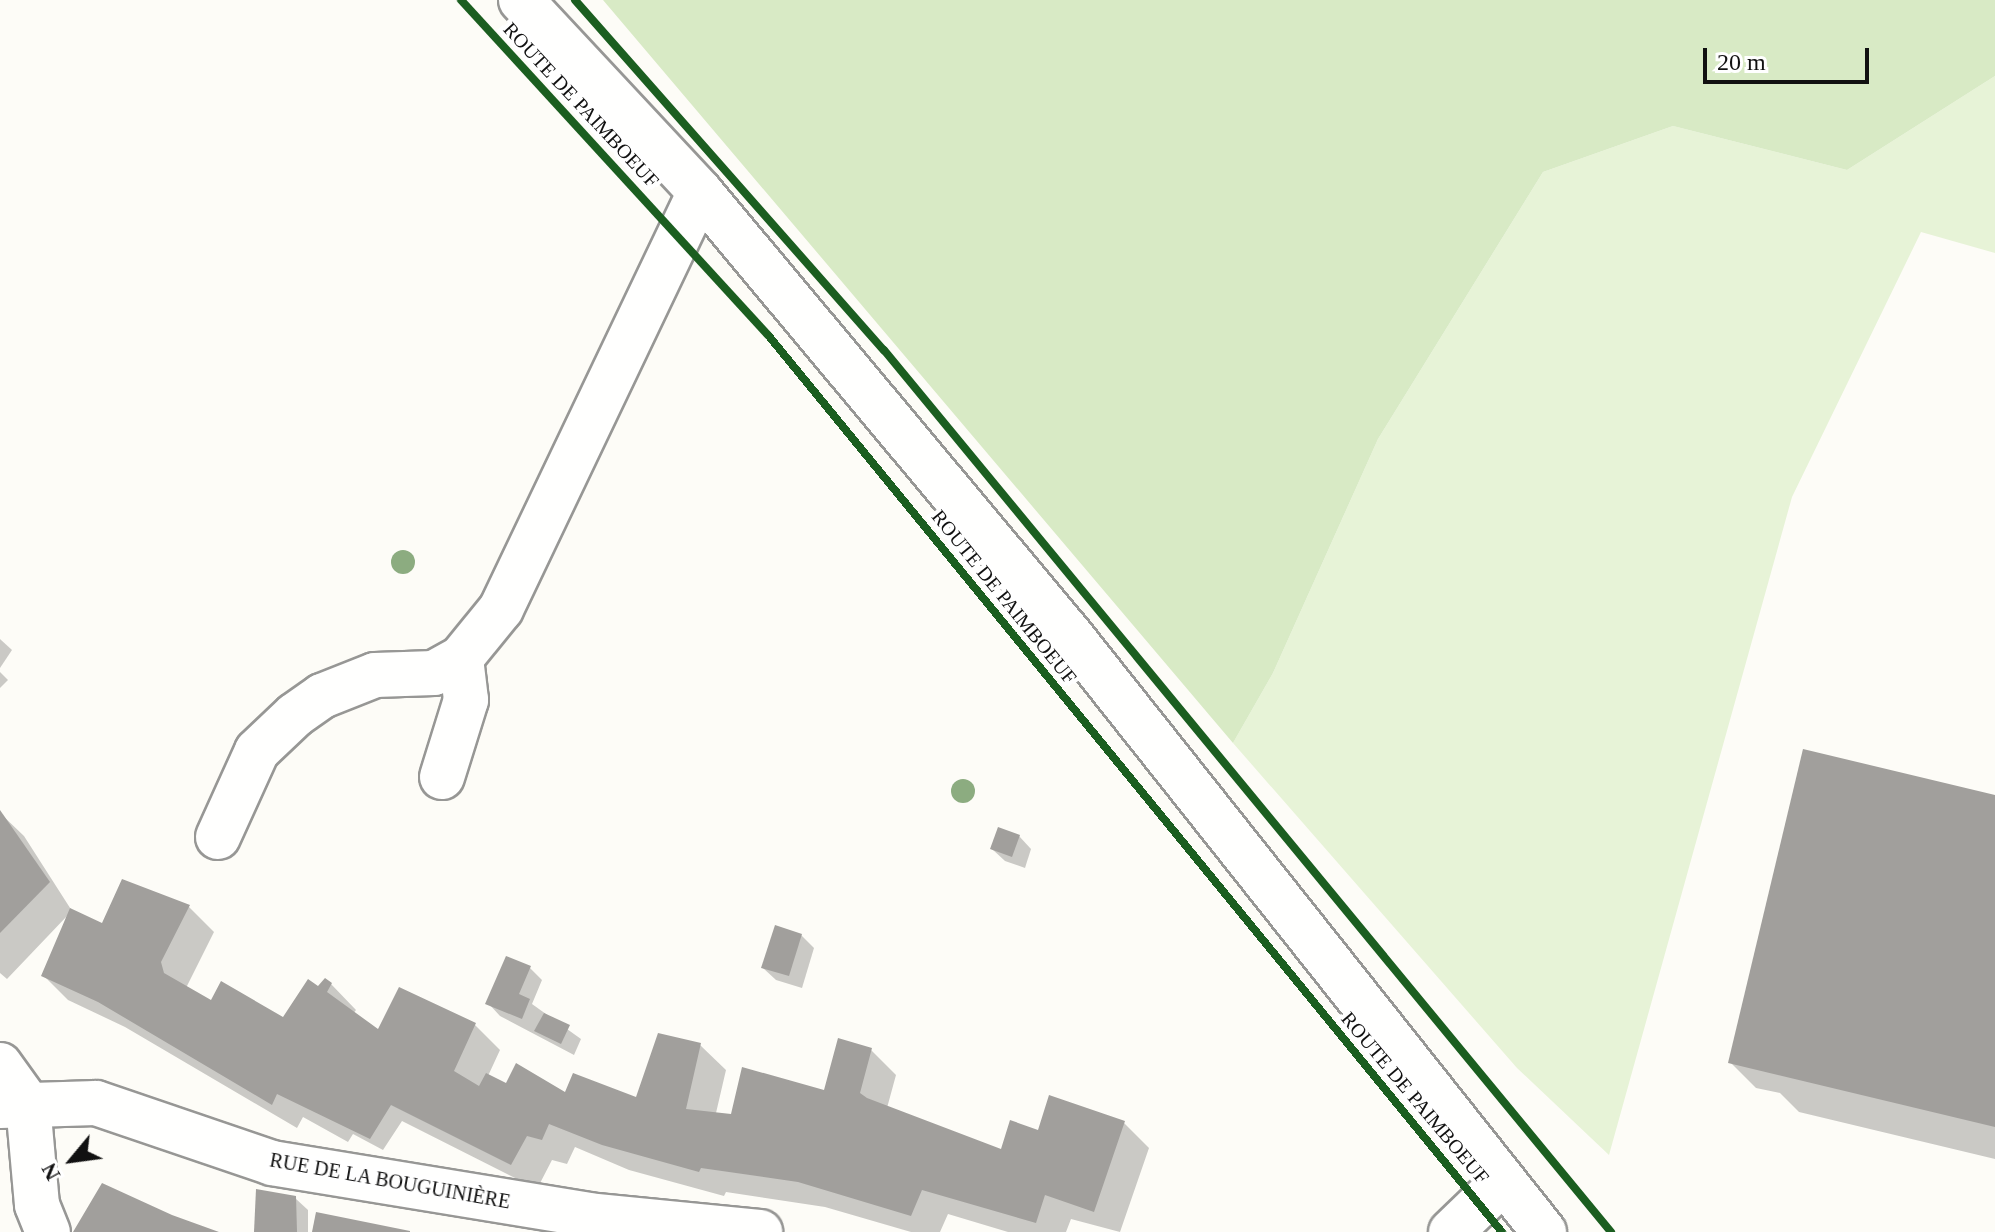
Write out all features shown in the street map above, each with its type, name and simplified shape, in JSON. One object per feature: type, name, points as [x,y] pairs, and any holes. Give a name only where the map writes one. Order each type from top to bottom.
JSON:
[{"type":"street","name":"ROUTE DE PAIMBOEUF","points":[[521,0],[700,192],[1071,636],[1544,1232]]},
{"type":"street","points":[[218,837],[257,751],[295,715],[322,696],[375,675],[434,673],[461,658],[501,609],[700,192]]},
{"type":"street","points":[[442,777],[466,700],[461,658]]},
{"type":"street","points":[[0,1065],[14,1105],[37,1205],[48,1232]]},
{"type":"street","name":"RUE DE LA BOUGUINIÈRE","points":[[14,1105],[96,1103],[288,1165],[588,1215],[760,1232]]},
{"type":"street","points":[[1451,1232],[1503,1182]]},
{"type":"green space","points":[[603,0],[1995,0],[1995,76],[1847,170],[1673,126],[1543,172],[1378,439],[1273,673],[1233,743]]},
{"type":"green space","points":[[1995,76],[1995,253],[1921,232],[1792,497],[1609,1155],[1517,1068],[1233,743],[1273,673],[1378,439],[1543,172],[1673,126],[1847,170]]},
{"type":"building","points":[[1803,749],[1995,795],[1995,1127],[1728,1063]]},
{"type":"building","points":[[0,810],[50,882],[0,933]]},
{"type":"building","points":[[998,827],[1020,835],[1012,857],[990,849]]},
{"type":"building","points":[[122,879],[190,905],[161,962],[164,973],[211,1000],[221,981],[283,1017],[308,979],[318,986],[325,978],[332,983],[327,992],[378,1029],[399,987],[476,1023],[454,1071],[479,1086],[486,1073],[506,1083],[516,1063],[565,1092],[573,1073],[636,1097],[658,1033],[701,1043],[686,1109],[731,1114],[742,1067],[824,1090],[838,1038],[872,1048],[860,1093],[867,1098],[1001,1149],[1010,1120],[1038,1130],[1049,1095],[1125,1121],[1094,1212],[1045,1195],[1036,1223],[922,1190],[911,1216],[798,1182],[701,1168],[699,1172],[602,1145],[549,1124],[542,1140],[527,1136],[511,1165],[391,1105],[370,1139],[277,1094],[272,1105],[98,1002],[41,976],[70,908],[102,923]]},
{"type":"building","points":[[775,925],[802,934],[789,976],[761,968]]},
{"type":"building","points":[[506,956],[531,966],[519,994],[530,999],[522,1019],[485,1004]]},
{"type":"building","points":[[544,1013],[570,1025],[561,1044],[534,1031]]},
{"type":"building","points":[[102,1183],[172,1215],[219,1232],[73,1232]]},
{"type":"building","points":[[256,1189],[296,1196],[297,1232],[254,1232]]},
{"type":"building","points":[[316,1212],[410,1231],[410,1232],[312,1232]]},
{"type":"cycle path","points":[[461,0],[768,335],[1502,1232]]},
{"type":"cycle path","points":[[575,0],[884,350],[1611,1232]]}]
